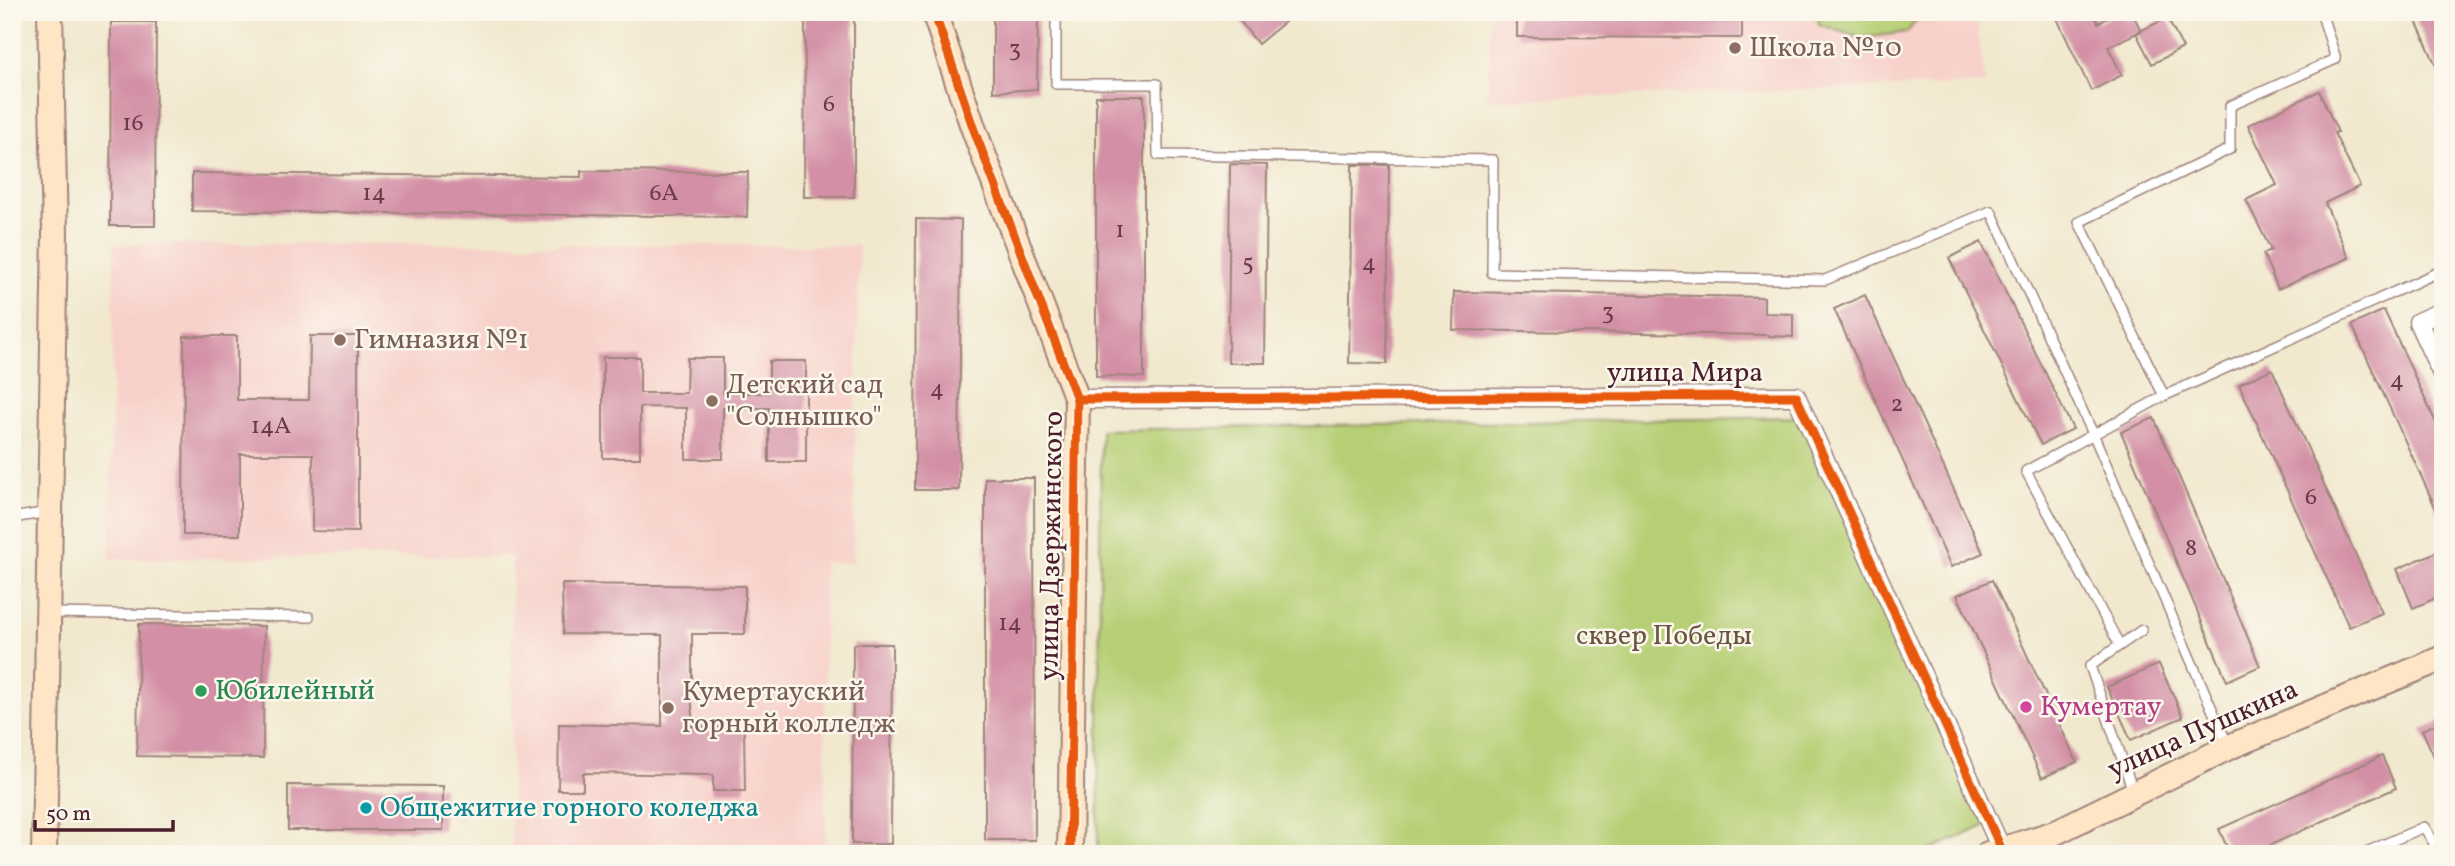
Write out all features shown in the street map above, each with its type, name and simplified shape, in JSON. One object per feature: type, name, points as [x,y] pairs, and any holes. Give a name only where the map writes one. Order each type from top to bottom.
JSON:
[{"type":"main road","points":[[44,854],[55,233],[50,12]]},
{"type":"main road","name":"улица Дзержинского","points":[[934,12],[974,130],[1077,398],[1070,854]]},
{"type":"main road","name":"улица Пушкина","points":[[1995,851],[2052,834],[2229,747],[2443,658]]},
{"type":"street","points":[[2443,312],[2418,322],[2443,376]]},
{"type":"street","name":"улица Мира","points":[[1077,398],[1796,396],[1995,851]]},
{"type":"lane","points":[[1056,12],[1056,84],[1157,84],[1158,155],[1493,160],[1492,273],[1825,280],[1991,211],[2094,436],[2229,747]]},
{"type":"lane","points":[[2164,396],[2080,222],[2230,149],[2230,106],[2336,59],[2321,12]]},
{"type":"lane","points":[[2119,644],[2026,471],[2164,396],[2443,270]]},
{"type":"lane","points":[[12,518],[50,512]]},
{"type":"lane","points":[[48,613],[309,617]]},
{"type":"lane","points":[[2134,792],[2090,666],[2142,630]]},
{"type":"lane","points":[[2362,854],[2424,827],[2441,854]]},
{"type":"shaded area","name":"Школа №10","points":[[1491,12],[1976,12],[1985,84],[1487,100]]},
{"type":"shaded area","points":[[114,244],[859,246],[853,563],[824,562],[826,854],[511,854],[512,556],[110,559]]},
{"type":"green space","points":[[1817,12],[1923,12],[1907,32],[1861,38],[1818,24]]},
{"type":"green space","name":"сквер Победы","points":[[1803,417],[1988,825],[1920,854],[1098,854],[1101,430]]},
{"type":"building","points":[[805,12],[854,12],[854,197],[804,197]]},
{"type":"building","points":[[993,12],[1038,12],[1037,89],[993,92]]},
{"type":"building","points":[[1233,12],[1297,12],[1258,44]]},
{"type":"building","points":[[1517,12],[1742,12],[1742,38],[1517,37]]},
{"type":"building","points":[[2054,12],[2093,12],[2098,23],[2119,12],[2132,12],[2141,31],[2108,47],[2122,75],[2091,91]]},
{"type":"building","points":[[2412,12],[2443,12],[2443,81]]},
{"type":"building","points":[[2167,18],[2183,48],[2152,64],[2136,33]]},
{"type":"building","points":[[111,22],[156,22],[155,226],[110,226]]},
{"type":"building","points":[[2319,91],[2338,132],[2334,133],[2360,186],[2325,203],[2349,258],[2278,289],[2263,254],[2271,250],[2246,200],[2277,185],[2248,125]]},
{"type":"building","points":[[1096,96],[1144,96],[1144,377],[1096,376]]},
{"type":"building","points":[[1230,164],[1267,165],[1265,363],[1228,363]]},
{"type":"building","points":[[1352,165],[1389,165],[1387,364],[1349,363]]},
{"type":"building","points":[[581,171],[748,172],[747,217],[192,211],[192,173],[581,177]]},
{"type":"building","points":[[916,219],[961,220],[959,490],[915,490]]},
{"type":"building","points":[[1981,242],[2073,429],[2041,445],[1949,258]]},
{"type":"building","points":[[1454,292],[1764,297],[1764,313],[1793,314],[1793,337],[1453,330]]},
{"type":"building","points":[[1865,295],[1983,553],[1951,567],[1834,309]]},
{"type":"building","points":[[2384,310],[2443,438],[2443,524],[2352,325]]},
{"type":"building","points":[[184,336],[237,336],[237,400],[309,400],[310,336],[358,336],[358,532],[312,531],[313,454],[240,454],[240,535],[183,535]]},
{"type":"building","points":[[603,357],[640,357],[640,393],[686,393],[687,358],[723,358],[723,393],[769,393],[769,361],[806,361],[806,462],[769,462],[769,408],[723,408],[723,459],[686,459],[686,408],[640,407],[640,458],[603,458]]},
{"type":"building","points":[[2272,369],[2382,613],[2349,627],[2239,384]]},
{"type":"building","points":[[2154,418],[2260,666],[2227,681],[2121,432]]},
{"type":"building","points":[[985,478],[1034,478],[1035,840],[985,840]]},
{"type":"building","points":[[2443,549],[2443,595],[2413,608],[2397,569]]},
{"type":"building","points":[[1992,580],[2077,762],[2042,778],[1957,595]]},
{"type":"building","points":[[562,584],[745,586],[745,634],[692,634],[692,726],[744,728],[745,791],[713,791],[713,775],[583,773],[583,790],[558,790],[559,724],[662,726],[662,635],[563,634]]},
{"type":"building","name":"Юбилейный","points":[[139,624],[264,626],[263,758],[137,756]]},
{"type":"building","points":[[853,644],[892,644],[891,844],[852,844]]},
{"type":"building","points":[[2159,664],[2183,717],[2131,740],[2107,687]]},
{"type":"building","points":[[2443,721],[2443,776],[2422,730]]},
{"type":"building","points":[[2382,756],[2396,788],[2251,854],[2230,854],[2219,829]]},
{"type":"building","name":"Общежитие горного коледжа","points":[[288,785],[443,786],[443,830],[288,830]]},
{"type":"cycle path","points":[[934,12],[974,130],[1077,399],[1070,854]]},
{"type":"cycle path","points":[[1077,399],[1796,396],[2001,848]]},
{"type":"place","name":"Школа №10","points":[[1735,48]]},
{"type":"place","name":"Гимназия №1","points":[[340,340]]},
{"type":"place","name":"Детский сад \"Солнышко\"","points":[[712,401]]},
{"type":"place","name":"Юбилейный","points":[[201,691]]},
{"type":"place","name":"Кумертау","points":[[2026,707]]},
{"type":"place","name":"Кумертауский горный колледж","points":[[668,708]]},
{"type":"place","name":"Общежитие горного коледжа","points":[[366,808]]}]
